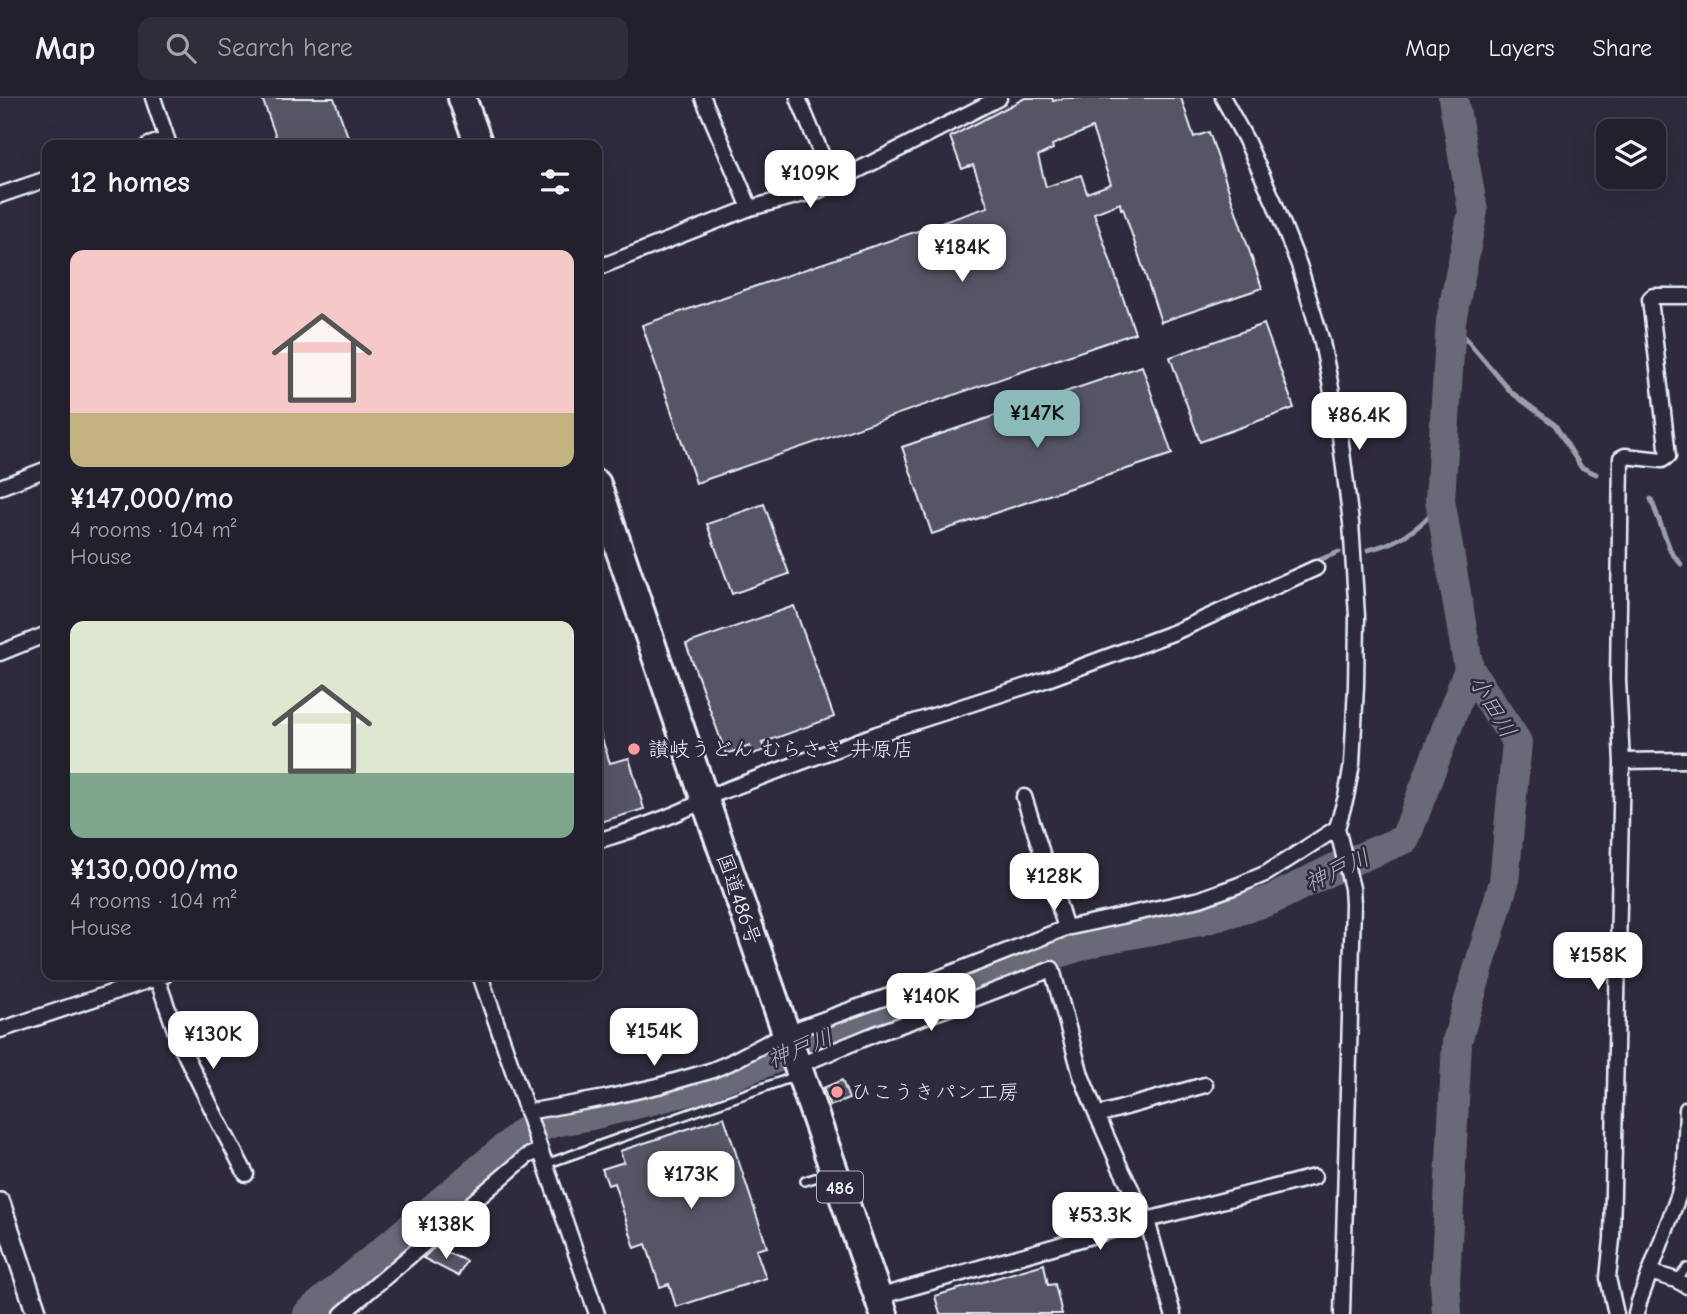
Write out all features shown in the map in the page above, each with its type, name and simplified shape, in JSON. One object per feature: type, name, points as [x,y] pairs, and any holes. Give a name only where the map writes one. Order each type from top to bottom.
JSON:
[{"type":"highway","points":[[462,98],[477,140]]},
{"type":"highway","name":"国道486号","points":[[602,499],[881,1306]]},
{"type":"main road","points":[[0,1203],[32,1311]]},
{"type":"street","points":[[153,98],[167,140]]},
{"type":"street","points":[[703,98],[750,208]]},
{"type":"street","points":[[797,98],[833,183]]},
{"type":"street","points":[[602,266],[750,208],[820,190],[999,98]]},
{"type":"street","points":[[1223,98],[1246,139],[1299,265],[1322,342],[1339,428],[1351,523],[1357,616],[1356,686],[1352,764],[1338,834],[1351,882],[1353,921],[1342,1314]]},
{"type":"street","points":[[0,195],[42,181]]},
{"type":"street","points":[[1616,1314],[1608,1278],[1612,1239],[1622,763],[1618,680],[1621,458],[1625,456],[1662,460],[1668,456],[1650,299],[1653,296],[1687,296]]},
{"type":"street","points":[[0,487],[42,471]]},
{"type":"street","points":[[602,840],[628,832],[718,793],[877,734],[1045,680],[1175,632],[1316,568]]},
{"type":"street","points":[[0,653],[42,636]]},
{"type":"street","points":[[1622,763],[1687,760]]},
{"type":"street","points":[[1024,797],[1066,928]]},
{"type":"street","points":[[793,1055],[932,981],[1066,928],[1200,899],[1230,889],[1267,873],[1338,834]]},
{"type":"street","points":[[528,1115],[658,1086],[729,1063],[793,1055],[875,1034],[1052,969],[1082,1075],[1097,1115],[1147,1220],[1173,1314]]},
{"type":"street","points":[[0,1030],[149,980]]},
{"type":"street","points":[[162,980],[180,1044],[246,1174]]},
{"type":"street","points":[[482,980],[597,1314]]},
{"type":"street","points":[[1097,1115],[1205,1084]]},
{"type":"street","points":[[1636,1314],[1679,1194],[1685,1161],[1687,1109]]},
{"type":"street","points":[[342,1314],[527,1156],[541,1152]]},
{"type":"street","points":[[881,1306],[1147,1220],[1314,1177]]},
{"type":"street","points":[[1650,1272],[1681,1283]]},
{"type":"lane","points":[[541,1152],[793,1055]]},
{"type":"lane","points":[[805,1181],[835,1172]]},
{"type":"lane","points":[[1681,1283],[1687,1268]]},
{"type":"building","points":[[262,98],[334,98],[349,140],[277,140]]},
{"type":"building","points":[[1025,98],[1052,98],[1053,101],[1065,98],[1181,98],[1194,137],[1209,132],[1262,288],[1161,322],[1120,203],[1094,213],[1135,333],[696,483],[642,325],[988,207],[973,165],[962,169],[950,137]],"holes":[[[1092,128],[1111,184],[1087,193],[1081,175],[1046,187],[1038,156],[1053,149],[1052,145]]]},
{"type":"building","points":[[1264,324],[1294,408],[1200,442],[1170,357]]},
{"type":"building","points":[[1142,366],[1172,454],[932,534],[902,447]]},
{"type":"building","points":[[764,504],[789,574],[732,594],[707,524]]},
{"type":"building","points":[[794,606],[834,717],[762,743],[765,750],[753,754],[750,746],[726,754],[686,644]]},
{"type":"building","points":[[602,739],[610,763],[629,758],[644,809],[602,822]]},
{"type":"building","points":[[842,1080],[849,1099],[830,1106],[823,1088]]},
{"type":"building","points":[[724,1117],[767,1247],[756,1250],[766,1278],[676,1307],[669,1284],[660,1287],[646,1244],[635,1248],[614,1183],[608,1185],[602,1169],[624,1162],[620,1151]]},
{"type":"building","points":[[435,1247],[466,1261],[458,1276],[423,1258]]},
{"type":"building","points":[[1044,1264],[1048,1285],[1055,1284],[1062,1314],[940,1314],[935,1296]]},
{"type":"waterway","name":"小田川","points":[[1447,1314],[1445,1283],[1457,1041],[1504,882],[1517,742],[1469,669],[1440,500],[1451,321],[1473,211],[1453,98]]},
{"type":"waterway","points":[[1451,321],[1511,392],[1555,425],[1581,467],[1596,474]]},
{"type":"waterway","points":[[1651,499],[1671,552],[1681,564]]},
{"type":"waterway","points":[[1368,550],[1390,543],[1410,532],[1426,520],[1440,500]]},
{"type":"waterway","points":[[1312,563],[1339,552]]},
{"type":"waterway","name":"神戸川","points":[[308,1314],[524,1132],[554,1122],[696,1089],[975,980],[1099,940],[1200,921],[1271,900],[1337,867],[1405,839],[1469,669]]},
{"type":"waterway","points":[[726,782],[766,768]]},
{"type":"place","name":"讃岐うどん むらさき 井原店","points":[[634,749]]},
{"type":"place","name":"ひこうきパン工房","points":[[837,1092]]}]
